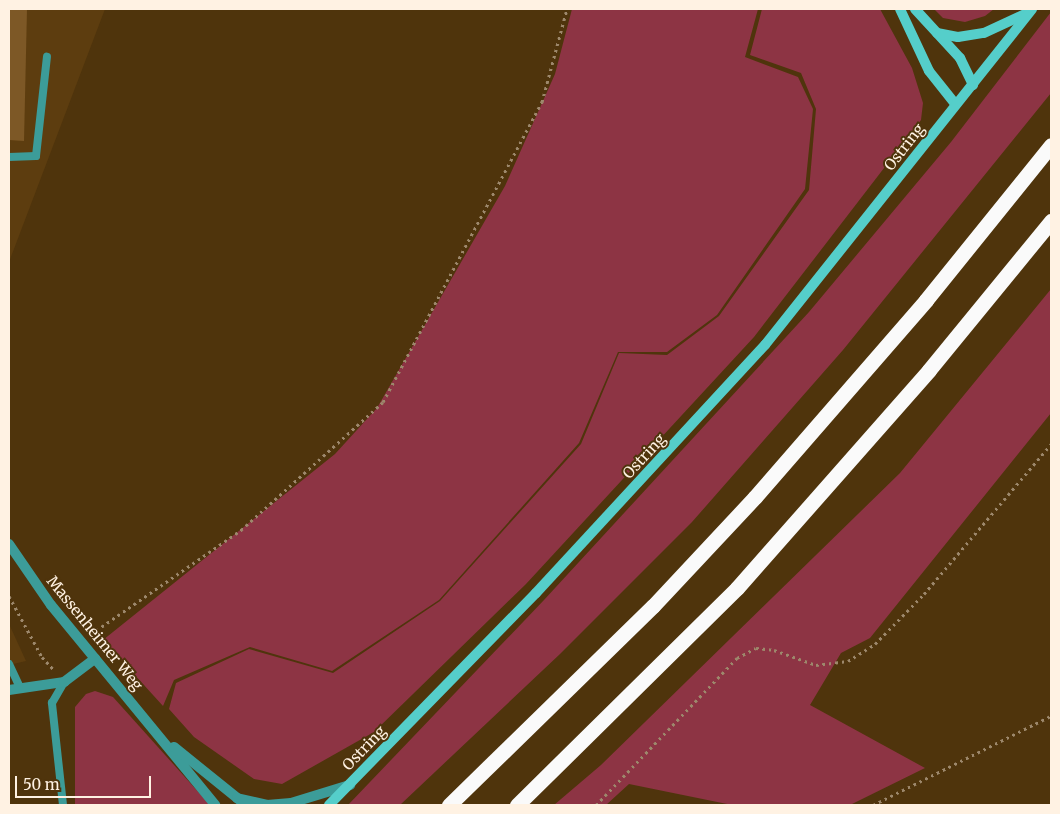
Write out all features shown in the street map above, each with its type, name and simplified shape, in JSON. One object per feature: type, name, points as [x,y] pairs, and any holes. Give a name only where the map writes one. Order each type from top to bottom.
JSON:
[{"type":"highway","points":[[450,805],[653,606],[755,497],[926,300],[1051,146]]},
{"type":"highway","points":[[517,805],[743,581],[922,378],[1051,221]]},
{"type":"main road","points":[[900,9],[929,70],[956,105]]},
{"type":"main road","points":[[915,9],[960,58],[973,85],[1031,10]]},
{"type":"main road","points":[[937,33],[958,37],[984,33],[1031,10]]},
{"type":"main road","name":"Ostring","points":[[329,805],[536,593],[765,345],[973,85]]},
{"type":"street","name":"Massenheimer Weg","points":[[9,544],[80,641],[162,737],[215,805]]},
{"type":"street","points":[[9,690],[64,682],[95,659]]},
{"type":"street","name":"Massenheimer Weg","points":[[162,737],[245,805]]},
{"type":"street","name":"Massenheimer Weg","points":[[237,798],[262,804],[291,803],[350,784]]},
{"type":"lane","points":[[9,156],[36,156],[47,57]]},
{"type":"lane","points":[[9,664],[20,688]]},
{"type":"lane","points":[[63,805],[52,703],[64,682]]},
{"type":"path","points":[[80,641],[241,530],[383,402],[542,102],[567,9]]},
{"type":"path","points":[[596,805],[737,658],[756,648],[774,650],[816,665],[848,661],[875,644],[924,594],[1051,444]]},
{"type":"path","points":[[9,596],[42,657],[64,682]]},
{"type":"path","points":[[874,805],[1051,716]]},
{"type":"shaded area","points":[[9,9],[105,9],[9,262]]},
{"type":"shaded area","points":[[572,9],[758,9],[745,57],[798,77],[813,109],[805,189],[717,315],[667,352],[618,352],[579,443],[439,600],[332,671],[250,647],[174,680],[163,706],[103,640],[335,454],[377,408],[505,186],[555,74]]},
{"type":"shaded area","points":[[762,9],[880,9],[912,68],[923,103],[921,120],[754,337],[526,584],[374,732],[282,784],[254,779],[194,737],[169,709],[176,683],[249,649],[333,673],[440,601],[581,444],[619,353],[667,355],[719,316],[809,190],[816,109],[801,73],[750,55]]},
{"type":"shaded area","points":[[934,9],[994,9],[985,16],[965,22],[943,18]]},
{"type":"shaded area","points":[[1051,12],[1051,93],[843,350],[692,522],[560,654],[400,805],[348,805],[544,600],[809,312],[951,142]]},
{"type":"shaded area","points":[[1051,289],[1051,413],[870,638],[841,653],[810,705],[925,768],[850,805],[732,805],[629,784],[606,805],[554,805],[601,765],[900,473]]},
{"type":"shaded area","points":[[9,624],[26,661],[9,665]]},
{"type":"shaded area","points":[[95,691],[113,697],[210,805],[75,805],[75,707],[86,694]]},
{"type":"building","points":[[9,9],[27,9],[24,141],[9,140]]}]
